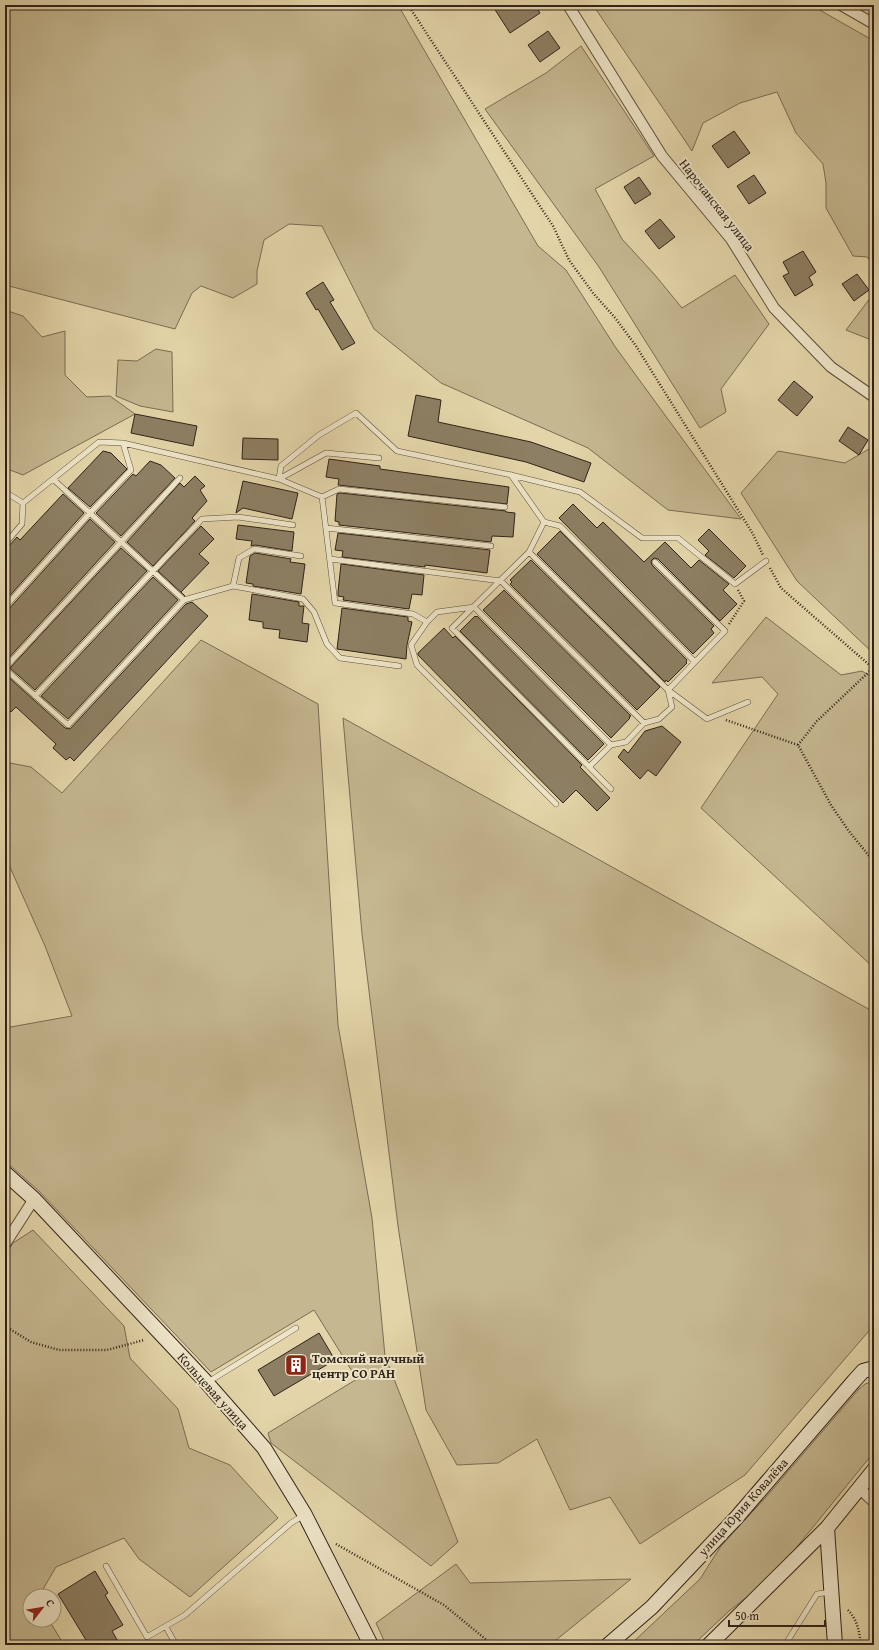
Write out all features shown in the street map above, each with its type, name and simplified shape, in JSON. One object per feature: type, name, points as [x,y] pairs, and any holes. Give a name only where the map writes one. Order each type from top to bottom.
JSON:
[{"type":"street","name":"Нарочанская улица","points":[[568,5],[662,156],[730,239],[774,308],[831,367],[874,397]]},
{"type":"street","points":[[841,5],[874,24]]},
{"type":"street","name":"Кольцевая улица","points":[[5,1173],[34,1199],[207,1383],[264,1448],[305,1514],[371,1645]]},
{"type":"street","points":[[5,1244],[34,1199]]},
{"type":"street","name":"улица Юрия Ковалёва","points":[[608,1645],[652,1607],[737,1517],[854,1380],[863,1371],[874,1368]]},
{"type":"street","points":[[709,1645],[827,1528],[874,1470]]},
{"type":"street","points":[[860,1489],[874,1502]]},
{"type":"street","points":[[827,1528],[835,1645]]},
{"type":"lane","points":[[279,479],[281,466],[319,435],[356,413],[397,451],[511,475],[580,492],[642,538],[678,538],[736,584],[766,561]]},
{"type":"lane","points":[[5,544],[22,524],[23,503],[99,442],[123,443],[279,479],[322,497],[338,489],[505,507]]},
{"type":"lane","points":[[5,607],[131,470],[123,443]]},
{"type":"lane","points":[[279,479],[326,453],[379,458]]},
{"type":"lane","points":[[511,475],[544,522],[560,526],[695,662]]},
{"type":"lane","points":[[180,478],[5,668],[68,725],[184,600],[233,586],[303,599],[314,612],[327,644],[340,658],[399,666]]},
{"type":"lane","points":[[52,479],[184,600]]},
{"type":"lane","points":[[5,492],[23,503]]},
{"type":"lane","points":[[322,497],[335,603],[413,614],[428,622]]},
{"type":"lane","points":[[35,696],[202,519],[238,517],[293,525]]},
{"type":"lane","points":[[544,522],[529,552],[452,628],[611,789]]},
{"type":"lane","points":[[326,528],[491,546]]},
{"type":"lane","points":[[233,586],[239,558],[254,549],[301,556]]},
{"type":"lane","points":[[529,552],[668,690],[707,719],[748,702]]},
{"type":"lane","points":[[330,559],[501,581],[644,724]]},
{"type":"lane","points":[[655,562],[725,631],[668,690]]},
{"type":"lane","points":[[474,607],[436,612],[411,645],[417,665],[556,804]]},
{"type":"lane","points":[[474,607],[611,745]]},
{"type":"lane","points":[[589,767],[611,745],[626,742],[644,724],[659,719],[672,707],[668,690]]},
{"type":"lane","points":[[207,1383],[215,1376],[296,1328]]},
{"type":"lane","points":[[106,1566],[147,1637],[185,1615],[291,1523],[305,1514]]},
{"type":"lane","points":[[785,1645],[817,1594],[832,1592]]},
{"type":"lane","points":[[166,1627],[176,1645]]},
{"type":"path","points":[[408,5],[553,226],[569,260],[593,293],[616,319],[636,346],[752,534],[782,588],[873,669],[818,721],[798,745]]},
{"type":"path","points":[[725,631],[744,601],[736,584]]},
{"type":"path","points":[[715,716],[798,745],[831,805],[848,830],[874,862]]},
{"type":"path","points":[[5,1326],[31,1342],[59,1350],[107,1350],[144,1340]]},
{"type":"path","points":[[336,1544],[444,1605],[489,1642],[495,1645]]},
{"type":"path","points":[[848,1610],[854,1616],[859,1628],[861,1645]]},
{"type":"shaded area","points":[[5,5],[398,5],[538,246],[566,270],[616,348],[741,519],[668,510],[588,448],[441,383],[374,329],[322,226],[289,224],[264,240],[257,271],[257,284],[233,298],[201,286],[192,293],[175,329],[5,285]]},
{"type":"shaded area","points":[[593,5],[811,5],[874,41],[874,265],[867,257],[853,256],[826,208],[826,183],[823,164],[796,133],[777,92],[740,103],[703,123],[692,151]]},
{"type":"shaded area","points":[[581,46],[654,156],[595,189],[622,239],[655,275],[682,308],[735,275],[769,324],[721,389],[726,412],[700,428],[599,267],[485,109],[546,73]]},
{"type":"shaded area","points":[[874,293],[874,341],[846,330]]},
{"type":"shaded area","points":[[5,310],[23,316],[42,337],[65,331],[65,375],[87,397],[110,396],[135,414],[23,475],[5,468]]},
{"type":"shaded area","points":[[156,349],[172,352],[173,412],[140,406],[116,396],[118,360],[137,361]]},
{"type":"shaded area","points":[[874,446],[874,654],[797,581],[741,493],[778,451],[845,463]]},
{"type":"shaded area","points":[[766,617],[841,675],[862,671],[874,679],[874,968],[701,808],[778,694],[762,677],[712,683]]},
{"type":"shaded area","points":[[201,640],[318,704],[338,1025],[372,1218],[385,1356],[458,1542],[431,1566],[271,1443],[268,1433],[357,1379],[314,1310],[211,1372],[39,1191],[5,1161],[5,1028],[72,1016],[45,946],[5,856],[5,762],[31,767],[62,793]]},
{"type":"shaded area","points":[[343,718],[874,1012],[874,1325],[745,1475],[640,1544],[610,1497],[570,1510],[537,1439],[498,1463],[457,1465],[426,1410],[398,1226],[362,934]]},
{"type":"shaded area","points":[[33,1230],[124,1326],[130,1358],[178,1409],[189,1448],[230,1465],[278,1518],[190,1597],[139,1559],[124,1538],[56,1567],[44,1588],[22,1588],[22,1628],[54,1628],[64,1645],[8,1645],[5,1639],[5,1256],[13,1243]]},
{"type":"shaded area","points":[[874,1381],[874,1452],[792,1553],[757,1589],[729,1611],[693,1645],[630,1645],[700,1579],[721,1546],[766,1497],[859,1389],[865,1384]]},
{"type":"shaded area","points":[[456,1564],[470,1583],[631,1579],[550,1645],[386,1645],[376,1623]]},
{"type":"building","points":[[492,5],[535,5],[540,13],[510,33]]},
{"type":"building","points":[[548,31],[560,48],[540,62],[528,45]]},
{"type":"building","points":[[734,131],[750,153],[728,168],[712,146]]},
{"type":"building","points":[[754,175],[766,193],[749,204],[737,186]]},
{"type":"building","points":[[639,177],[651,194],[635,204],[624,187]]},
{"type":"building","points":[[660,219],[675,237],[659,249],[645,231]]},
{"type":"building","points":[[803,251],[816,272],[809,277],[813,285],[795,296],[783,276],[789,273],[783,262]]},
{"type":"building","points":[[857,274],[869,290],[854,301],[842,284]]},
{"type":"building","points":[[323,282],[334,300],[330,302],[355,343],[342,350],[318,309],[316,310],[306,293]]},
{"type":"building","points":[[794,381],[813,397],[797,416],[778,400]]},
{"type":"building","points":[[416,395],[441,400],[438,422],[531,442],[591,463],[584,482],[526,462],[408,436]]},
{"type":"building","points":[[135,414],[197,426],[193,446],[131,433]]},
{"type":"building","points":[[848,427],[868,440],[859,455],[839,441]]},
{"type":"building","points":[[243,438],[278,439],[278,460],[242,459]]},
{"type":"building","points":[[103,451],[111,453],[127,469],[90,507],[68,488]]},
{"type":"building","points":[[329,459],[380,466],[380,469],[509,487],[507,504],[338,485],[339,479],[326,477]]},
{"type":"building","points":[[150,461],[161,465],[175,478],[121,536],[96,513],[133,474],[136,476]]},
{"type":"building","points":[[195,476],[205,486],[200,490],[207,501],[192,518],[195,521],[153,566],[127,542],[180,483],[184,487]]},
{"type":"building","points":[[243,481],[298,493],[292,519],[243,508],[236,513]]},
{"type":"building","points":[[340,493],[515,513],[513,537],[492,536],[491,542],[339,525],[339,522],[335,521],[337,494]]},
{"type":"building","points":[[63,494],[84,513],[5,601],[5,548],[8,547],[17,537],[20,540]]},
{"type":"building","points":[[573,504],[597,528],[603,522],[644,562],[665,542],[691,568],[699,560],[729,584],[723,590],[737,604],[720,621],[658,559],[654,558],[651,561],[652,565],[714,626],[711,629],[714,633],[693,654],[559,518]]},
{"type":"building","points":[[90,519],[115,542],[5,662],[5,611],[8,610]]},
{"type":"building","points":[[238,525],[294,532],[292,551],[255,545],[251,546],[252,541],[236,539]]},
{"type":"building","points":[[201,526],[214,539],[199,554],[209,563],[181,592],[185,596],[158,571]]},
{"type":"building","points":[[709,529],[746,566],[734,578],[705,555],[709,551],[698,540]]},
{"type":"building","points":[[560,531],[687,660],[687,663],[668,682],[666,680],[665,682],[537,554]]},
{"type":"building","points":[[338,533],[490,550],[487,573],[342,557],[343,551],[335,550]]},
{"type":"building","points":[[121,548],[147,571],[35,690],[10,668]]},
{"type":"building","points":[[255,553],[291,559],[290,562],[305,564],[301,594],[253,586],[253,584],[246,583],[250,556]]},
{"type":"building","points":[[531,560],[660,687],[637,710],[510,584],[512,582],[510,580]]},
{"type":"building","points":[[341,564],[424,575],[422,595],[412,594],[409,609],[343,600],[344,597],[338,596]]},
{"type":"building","points":[[153,577],[178,600],[68,719],[41,696]]},
{"type":"building","points":[[504,590],[631,716],[611,738],[483,610]]},
{"type":"building","points":[[252,594],[299,602],[299,606],[304,606],[302,623],[309,624],[307,642],[279,638],[280,630],[263,628],[263,622],[249,620]]},
{"type":"building","points":[[192,602],[208,616],[74,761],[70,757],[66,760],[53,748],[56,744],[16,707],[11,712],[5,706],[5,674],[65,728],[70,729],[186,604]]},
{"type":"building","points":[[342,608],[408,617],[408,621],[412,622],[407,645],[406,659],[337,649]]},
{"type":"building","points":[[475,616],[477,616],[604,744],[588,760],[460,631]]},
{"type":"building","points":[[444,628],[453,638],[455,636],[582,765],[580,767],[610,798],[597,811],[576,790],[563,803],[418,655],[418,653]]},
{"type":"building","points":[[662,726],[681,742],[656,776],[648,770],[640,779],[618,757],[624,749],[628,753],[645,731]]},
{"type":"building","name":"Томский научный центр СО РАН","points":[[319,1333],[335,1360],[274,1396],[258,1370]]},
{"type":"building","points":[[95,1571],[108,1593],[105,1595],[123,1625],[112,1631],[120,1645],[89,1645],[62,1601],[62,1592]]},
{"type":"place","name":"Томский научный центр СО РАН","points":[[296,1365]]}]
